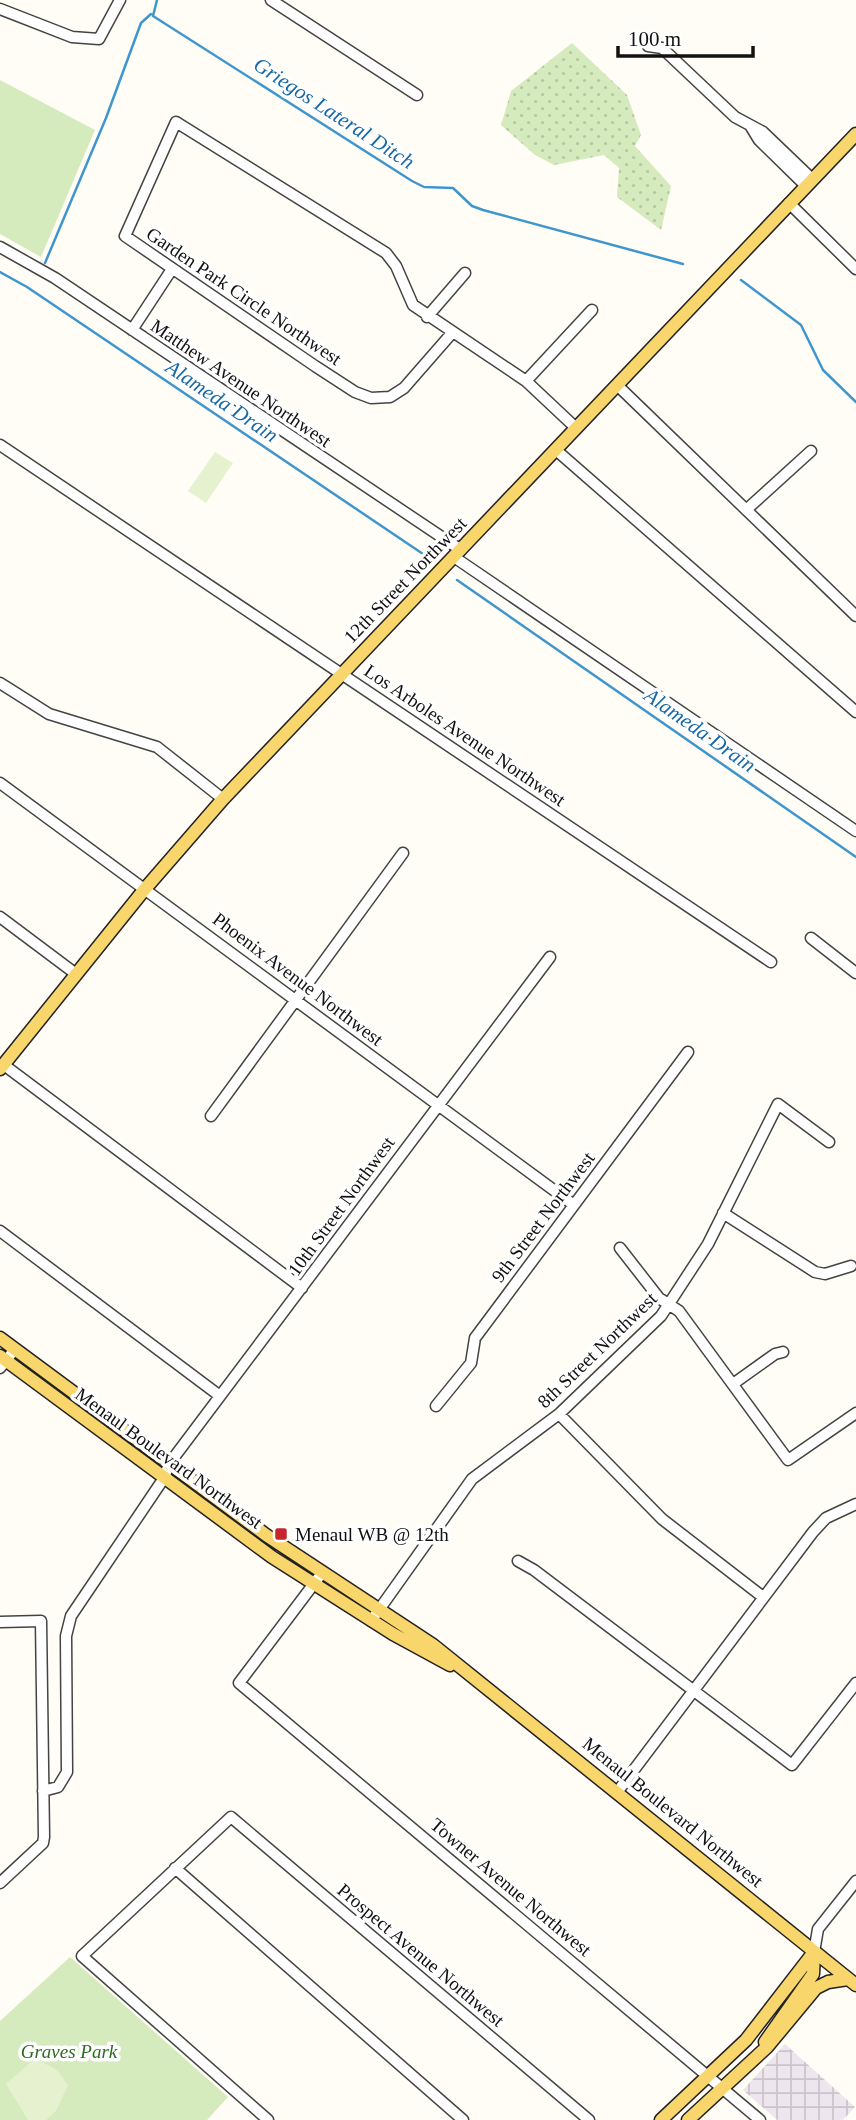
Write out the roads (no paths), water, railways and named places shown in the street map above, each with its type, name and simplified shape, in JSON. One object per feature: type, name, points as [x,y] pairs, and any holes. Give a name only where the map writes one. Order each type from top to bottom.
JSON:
[{"type":"main road","name":"12th Street Northwest","points":[[2,1067],[144,890],[223,799],[856,134]]},
{"type":"main road","name":"Menaul Boulevard Northwest","points":[[0,1338],[169,1464],[322,1573],[375,1615]]},
{"type":"main road","name":"Menaul Boulevard Northwest","points":[[2,1362],[314,1584],[433,1645],[618,1791],[852,1982]]},
{"type":"main road","points":[[661,2120],[762,2021],[814,1952]]},
{"type":"main road","points":[[759,2053],[813,1974],[814,1952]]},
{"type":"main road","points":[[688,2120],[787,2026],[816,1988],[828,1982],[852,1982]]},
{"type":"street","points":[[0,9],[72,37],[99,39],[120,0]]},
{"type":"street","points":[[271,0],[417,96]]},
{"type":"street","points":[[648,46],[662,48],[735,117],[750,125],[759,140],[809,183]]},
{"type":"street","name":"Garden Park Circle Northwest","points":[[427,317],[413,305],[396,266],[386,253],[176,122],[125,236],[325,373],[371,398],[390,397],[404,388],[452,333]]},
{"type":"street","points":[[789,203],[856,269]]},
{"type":"street","name":"Matthew Avenue Northwest","points":[[0,247],[55,278],[132,330],[458,553],[856,831]]},
{"type":"street","points":[[132,330],[172,269]]},
{"type":"street","points":[[466,273],[427,317],[526,381],[576,428]]},
{"type":"street","points":[[526,381],[592,310]]},
{"type":"street","points":[[617,385],[856,615]]},
{"type":"street","name":"Los Arboles Avenue Northwest","points":[[0,445],[771,962]]},
{"type":"street","points":[[555,450],[856,712]]},
{"type":"street","points":[[746,510],[811,451]]},
{"type":"street","points":[[0,683],[49,714],[157,747],[223,799]]},
{"type":"street","name":"Phoenix Avenue Northwest","points":[[0,783],[574,1205]]},
{"type":"street","points":[[211,1116],[403,853]]},
{"type":"street","points":[[0,917],[76,974]]},
{"type":"street","points":[[811,938],[856,973]]},
{"type":"street","name":"10th Street Northwest","points":[[43,1791],[58,1787],[67,1772],[66,1625],[164,1478],[169,1464],[436,1105],[550,957]]},
{"type":"street","name":"9th Street Northwest","points":[[436,1406],[471,1363],[475,1338],[688,1052]]},
{"type":"street","points":[[2,1067],[302,1288]]},
{"type":"street","name":"8th Street Northwest","points":[[375,1615],[472,1479],[559,1414],[669,1305],[723,1213],[778,1104],[829,1142]]},
{"type":"street","points":[[723,1213],[815,1272],[825,1274],[851,1266]]},
{"type":"street","points":[[0,1231],[220,1396]]},
{"type":"street","points":[[620,1248],[659,1298],[678,1311],[788,1460],[856,1413]]},
{"type":"street","points":[[2,1362],[15,1349]]},
{"type":"street","points":[[733,1384],[775,1354],[783,1352]]},
{"type":"street","points":[[559,1414],[663,1519],[763,1597]]},
{"type":"street","points":[[618,1791],[763,1597],[826,1518],[856,1504]]},
{"type":"street","points":[[518,1561],[534,1570],[792,1765],[856,1683]]},
{"type":"street","points":[[314,1584],[322,1573]]},
{"type":"street","name":"Towner Avenue Northwest","points":[[314,1584],[239,1683],[760,2120]]},
{"type":"street","points":[[0,1622],[41,1621],[43,1791],[43,1843],[0,1883]]},
{"type":"street","name":"Prospect Avenue Northwest","points":[[175,1868],[231,1817],[589,2120]]},
{"type":"street","points":[[268,2120],[82,1956],[175,1868],[463,2120]]},
{"type":"street","points":[[814,1952],[818,1929],[856,1881]]},
{"type":"waterway","name":"Griegos Lateral Ditch","points":[[157,0],[153,16],[412,181],[424,187],[453,188],[472,206],[483,210],[683,264]]},
{"type":"waterway","points":[[45,263],[106,118],[141,23],[151,14]]},
{"type":"waterway","name":"Alameda Drain","points":[[0,272],[27,287],[426,556]]},
{"type":"waterway","name":"Griegos Lateral Ditch","points":[[741,280],[801,325],[823,370],[856,402]]},
{"type":"waterway","name":"Alameda Drain","points":[[457,580],[856,857]]},
{"type":"place","name":"Menaul WB @ 12th","points":[[281,1534]]},
{"type":"park label","name":"Graves Park","points":[[69,2051]]}]
